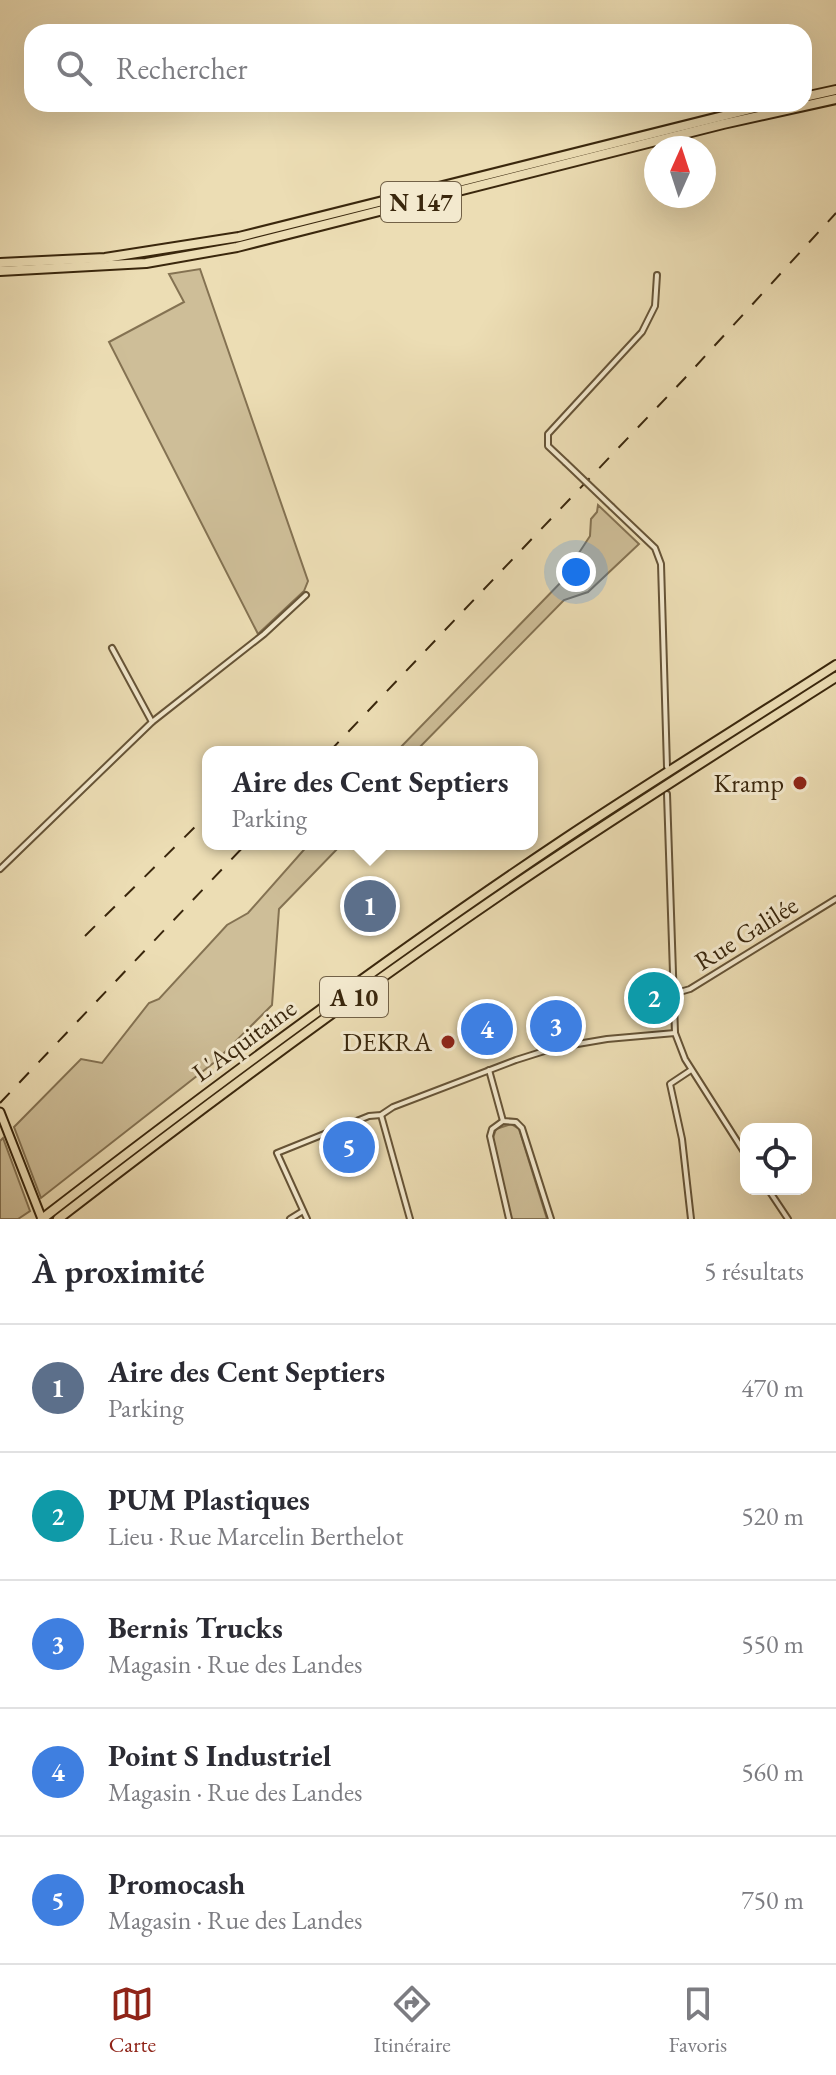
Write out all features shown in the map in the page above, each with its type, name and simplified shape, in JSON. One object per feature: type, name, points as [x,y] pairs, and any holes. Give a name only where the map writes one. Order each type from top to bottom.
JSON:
[{"type":"highway","points":[[812,95],[836,90]]},
{"type":"highway","name":"N 147","points":[[812,104],[836,99]]},
{"type":"highway","name":"N 147","points":[[0,263],[105,258],[239,237],[739,112]]},
{"type":"highway","name":"N 147","points":[[0,271],[146,263],[237,247],[777,112]]},
{"type":"highway","name":"L'Aquitaine","points":[[58,1215],[219,1083],[408,946],[566,838],[836,665]]},
{"type":"highway","name":"L'Aquitaine","points":[[42,1219],[58,1215],[424,948],[621,814],[836,677]]},
{"type":"main road","points":[[0,1112],[42,1219]]},
{"type":"street","points":[[657,275],[655,306],[642,332],[548,434],[548,446],[655,548],[661,564],[667,767]]},
{"type":"street","points":[[0,869],[152,722],[264,634],[306,595]]},
{"type":"street","points":[[112,648],[152,722]]},
{"type":"street","points":[[667,794],[675,1033],[691,1070],[740,1146]]},
{"type":"street","name":"Rue Galilée","points":[[672,994],[690,989],[836,899]]},
{"type":"street","points":[[307,1219],[277,1153],[369,1116],[381,1115],[393,1107],[489,1070],[568,1045],[675,1033]]},
{"type":"street","points":[[489,1070],[503,1121]]},
{"type":"street","points":[[691,1070],[670,1084],[682,1139],[691,1219]]},
{"type":"street","points":[[381,1115],[410,1219]]},
{"type":"street","points":[[509,1219],[490,1136],[492,1129],[503,1121],[516,1122],[522,1128],[551,1219]]},
{"type":"street","points":[[772,1195],[788,1219]]},
{"type":"street","points":[[290,1219],[303,1211]]},
{"type":"shaded area","points":[[200,269],[308,581],[304,591],[258,634],[109,342],[184,302],[169,274]]},
{"type":"shaded area","points":[[598,505],[639,544],[588,592],[564,600],[421,746],[402,746],[568,575],[569,568],[590,536],[591,519]]},
{"type":"shaded area","points":[[304,850],[336,850],[279,909],[272,1005],[216,1061],[41,1198],[14,1127],[81,1059],[102,1063],[149,1003],[159,999],[227,925],[248,913]]},
{"type":"shaded area","points":[[511,1124],[519,1129],[547,1219],[511,1219],[493,1138],[496,1129]]},
{"type":"shaded area","points":[[3,1138],[30,1211],[18,1219],[0,1219],[0,1141]]},
{"type":"railway","points":[[335,746],[685,378],[836,213]]},
{"type":"railway","points":[[85,936],[202,820]]},
{"type":"railway","points":[[0,1103],[240,850]]},
{"type":"place","name":"Kramp","points":[[800,783]]},
{"type":"place","name":"Aire des Cent Septiers","points":[[370,906]]},
{"type":"place","name":"PUM Plastiques","points":[[654,998]]},
{"type":"place","name":"Bernis Trucks","points":[[556,1026]]},
{"type":"place","name":"Point S Industriel","points":[[487,1029]]},
{"type":"place","name":"DEKRA","points":[[448,1042]]},
{"type":"place","name":"Promocash","points":[[349,1147]]}]
